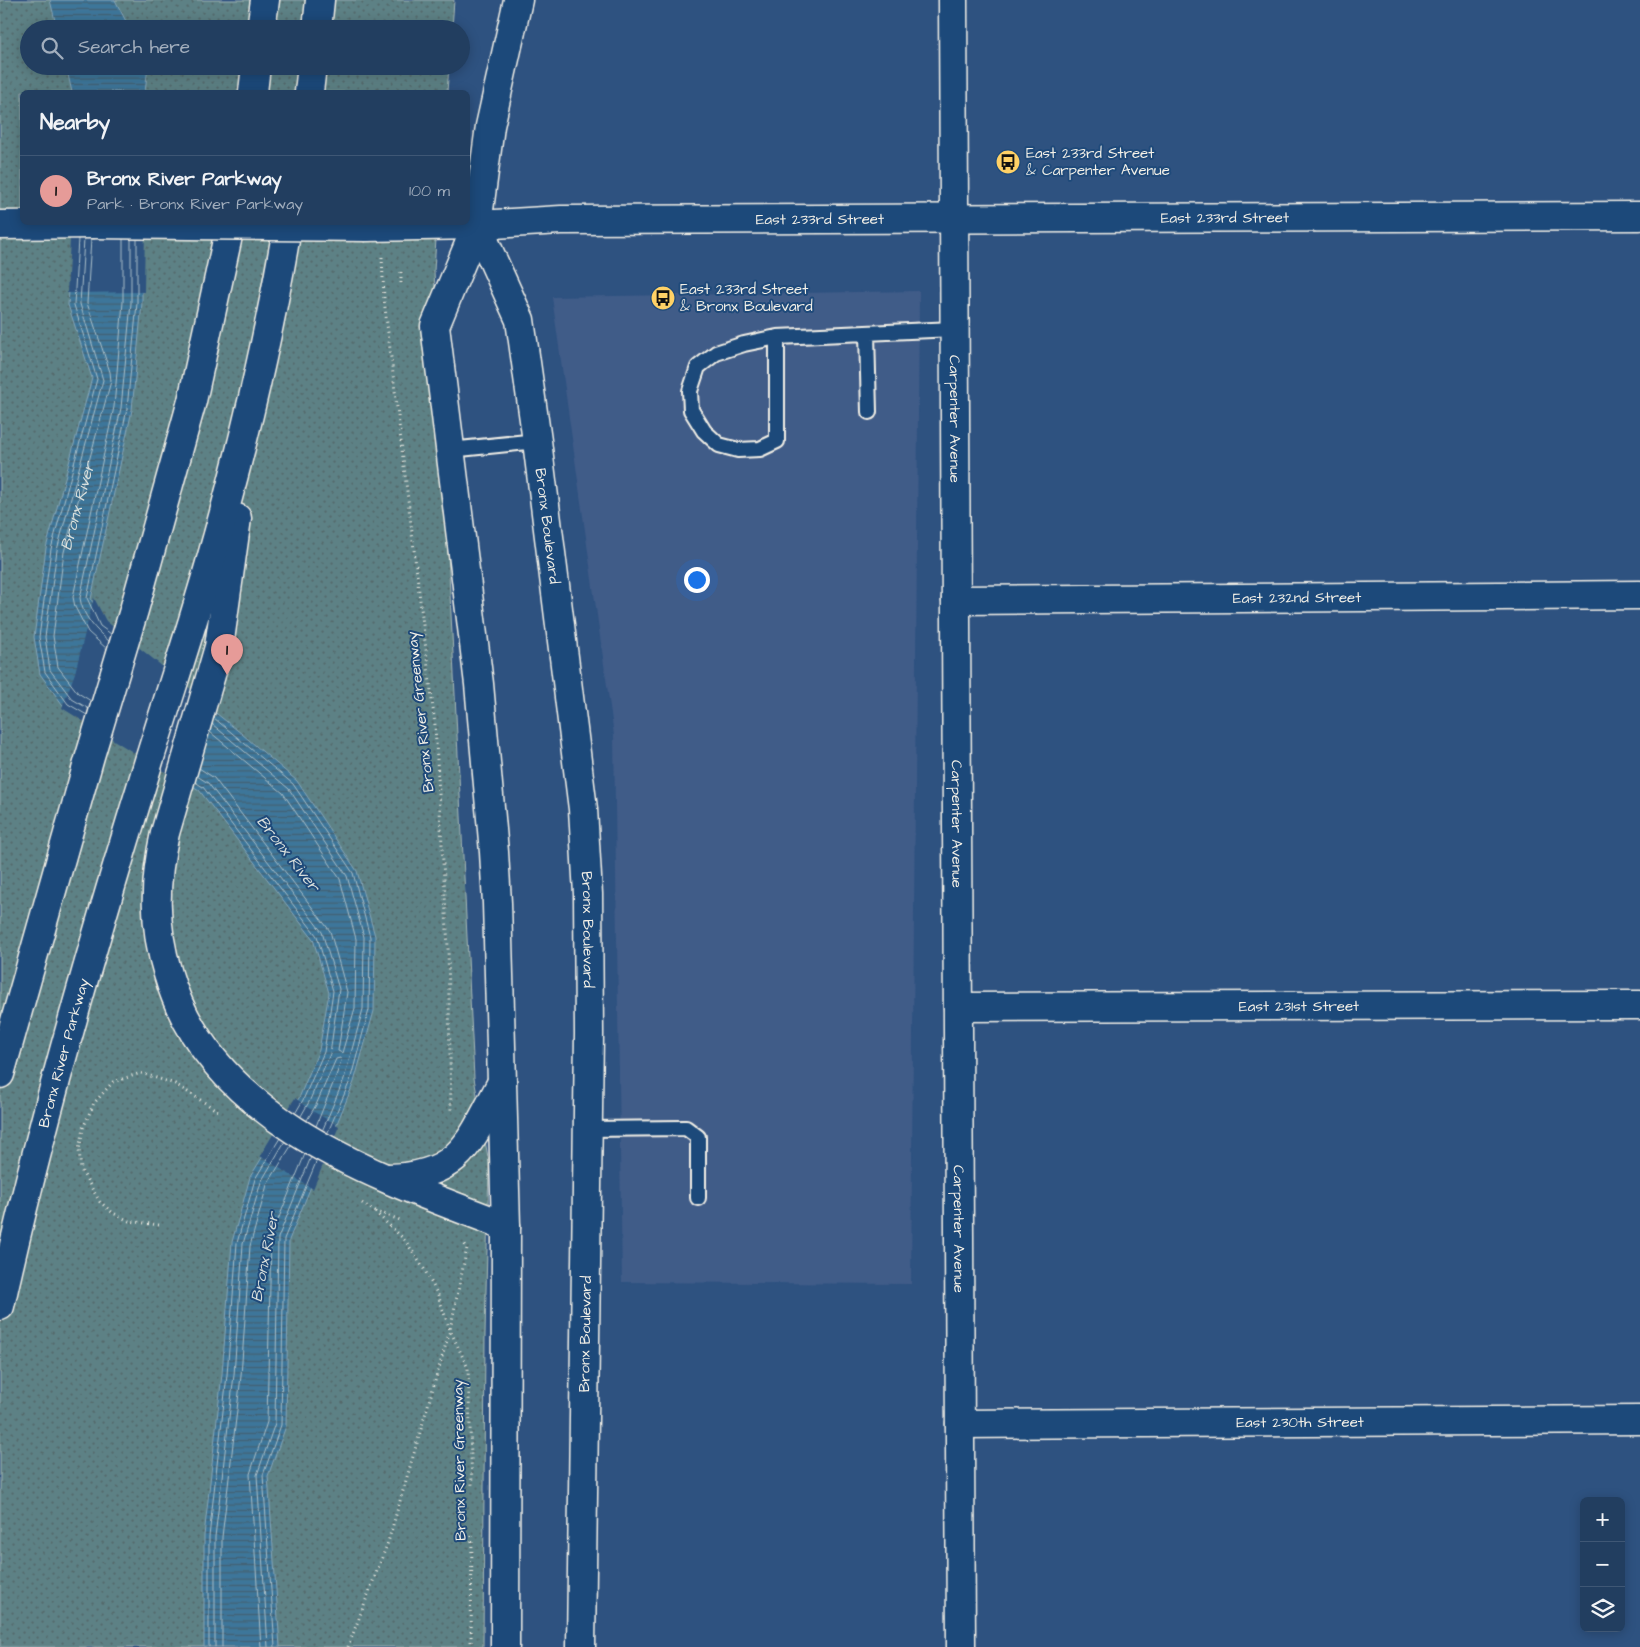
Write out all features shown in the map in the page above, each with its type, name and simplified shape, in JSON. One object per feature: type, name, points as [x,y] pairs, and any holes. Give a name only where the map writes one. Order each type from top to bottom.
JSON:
[{"type":"main road","points":[[262,20],[265,0]]},
{"type":"main road","points":[[318,20],[320,0]]},
{"type":"main road","points":[[505,1647],[506,1226],[494,852],[479,684],[435,326],[477,225],[490,126],[518,0]]},
{"type":"main road","name":"Carpenter Avenue","points":[[953,0],[961,1647]]},
{"type":"main road","points":[[253,90],[255,75]]},
{"type":"main road","points":[[309,90],[311,75]]},
{"type":"main road","name":"East 233rd Street","points":[[0,225],[366,228],[477,225],[561,220],[1640,216]]},
{"type":"main road","points":[[0,1074],[90,756],[134,610],[192,401],[230,225]]},
{"type":"main road","name":"Bronx River Parkway","points":[[0,1306],[40,1136],[142,783],[218,536],[255,393],[277,288],[288,225]]},
{"type":"main road","name":"Bronx Boulevard","points":[[477,225],[520,320],[583,809],[588,894],[581,1647]]},
{"type":"main road","points":[[255,393],[219,647],[164,841],[157,879],[156,920],[170,984],[189,1027],[200,1044],[230,1079],[246,1095],[268,1112],[291,1128],[346,1159],[387,1178],[506,1226]]},
{"type":"main road","name":"East 232nd Street","points":[[956,600],[1640,595]]},
{"type":"main road","name":"East 231st Street","points":[[958,1008],[1640,1005]]},
{"type":"main road","points":[[387,1178],[407,1178],[432,1171],[444,1166],[455,1158],[473,1136],[502,1082]]},
{"type":"main road","name":"East 230th Street","points":[[960,1424],[1640,1420]]},
{"type":"lane","points":[[777,337],[777,442],[760,449],[738,450],[719,445],[704,431],[691,410],[690,391],[698,368],[716,353],[744,344],[777,337],[954,329]]},
{"type":"lane","points":[[867,333],[869,412]]},
{"type":"lane","points":[[450,450],[537,441]]},
{"type":"lane","points":[[587,1129],[686,1128],[698,1137],[698,1198]]},
{"type":"path","points":[[401,272],[401,285]]},
{"type":"path","name":"Bronx River Greenway","points":[[383,282],[415,566],[436,726],[448,947],[451,1117]]},
{"type":"path","points":[[159,1225],[129,1221],[113,1213],[100,1202],[81,1170],[79,1150],[83,1128],[94,1103],[113,1082],[141,1073],[175,1084],[212,1107]]},
{"type":"path","name":"Bronx River Greenway","points":[[373,1210],[404,1240],[424,1269],[438,1295],[450,1330],[468,1368],[473,1489]]},
{"type":"path","points":[[348,1647],[388,1542],[450,1330],[467,1248]]},
{"type":"path","name":"Bronx River Greenway","points":[[471,1647],[472,1529]]},
{"type":"shaded area","points":[[919,291],[911,1284],[622,1282],[614,735],[552,297]]},
{"type":"green space","points":[[0,0],[454,0],[453,20],[20,20],[20,75],[448,75],[447,90],[20,90],[20,225],[437,225],[434,271],[474,1078],[489,1163],[485,1334],[483,1647],[0,1647]]},
{"type":"water","points":[[50,0],[115,0],[125,20],[55,20]]},
{"type":"water","points":[[68,75],[147,75],[145,90],[72,90]]},
{"type":"water","name":"Bronx River","points":[[74,225],[142,225],[142,303],[132,410],[91,599],[104,623],[242,734],[297,781],[357,871],[375,936],[374,1011],[354,1082],[289,1240],[286,1426],[268,1476],[280,1647],[204,1647],[204,1536],[222,1374],[232,1242],[250,1177],[299,1098],[319,1050],[329,993],[313,939],[199,790],[65,708],[40,674],[34,637],[46,548],[92,378],[68,305]]},
{"type":"pier","points":[[71,225],[145,225],[144,292],[67,293]]},
{"type":"pier","points":[[95,593],[94,598],[106,621],[214,708],[191,788],[62,708],[75,673]]},
{"type":"pier","points":[[295,1098],[314,1112],[339,1126],[313,1189],[260,1156]]},
{"type":"place","name":"East 233rd Street & Carpenter Avenue","points":[[1008,162]]},
{"type":"place","name":"East 233rd Street & Bronx Boulevard","points":[[663,298]]},
{"type":"place","name":"Bronx River Parkway","points":[[227,675]]}]
